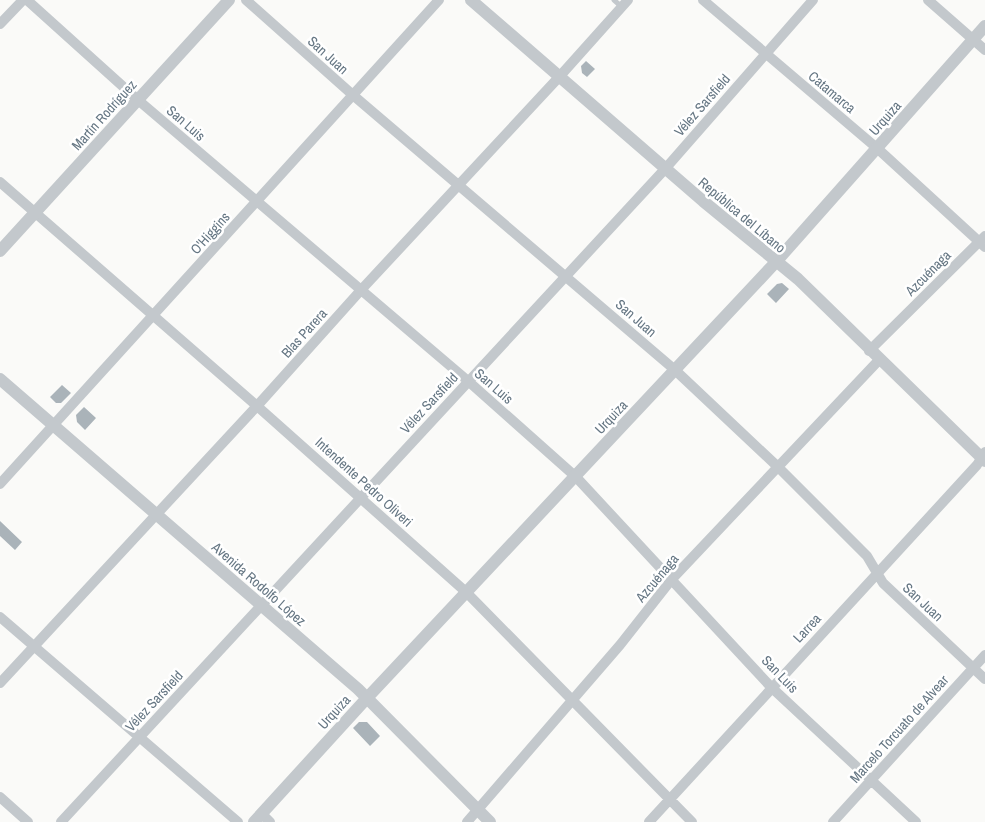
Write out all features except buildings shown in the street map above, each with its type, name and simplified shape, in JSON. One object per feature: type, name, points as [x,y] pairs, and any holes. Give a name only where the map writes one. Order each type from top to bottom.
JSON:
[{"type":"street","points":[[0,24],[23,0]]},
{"type":"street","name":"San Luis","points":[[27,0],[138,100],[468,381],[576,477],[771,687],[916,822]]},
{"type":"street","name":"Martín Rodríguez","points":[[0,251],[229,0]]},
{"type":"street","name":"San Juan","points":[[246,0],[354,96],[675,370],[778,466],[867,556],[883,583],[985,679]]},
{"type":"street","name":"O'Higgins","points":[[0,484],[354,96],[439,0]]},
{"type":"street","name":"República del Líbano","points":[[472,0],[665,169],[775,263],[798,279],[879,360],[984,457]]},
{"type":"street","name":"Catamarca","points":[[703,0],[878,149],[983,242]]},
{"type":"street","name":"Vélez Sarsfield","points":[[61,822],[665,169],[813,0]]},
{"type":"street","points":[[928,0],[985,50]]},
{"type":"street","name":"Blas Parera","points":[[0,683],[257,406],[360,290],[560,76],[621,2]]},
{"type":"street","name":"Urquiza","points":[[262,819],[367,698],[775,263],[985,26]]},
{"type":"street","name":"Intendente Pedro Oliveri","points":[[0,182],[257,406],[466,592],[692,822]]},
{"type":"street","name":"Azcuénaga","points":[[870,351],[983,242]]},
{"type":"street","name":"Azcuénaga","points":[[467,822],[620,645],[672,579],[879,360]]},
{"type":"street","name":"Avenida Rodolfo López","points":[[0,379],[367,698],[490,822]]},
{"type":"street","name":"Larrea","points":[[649,822],[984,457]]},
{"type":"street","points":[[0,617],[238,822]]},
{"type":"street","name":"Marcelo Torcuato de Alvear","points":[[833,822],[985,655]]},
{"type":"street","points":[[0,797],[28,822]]}]
